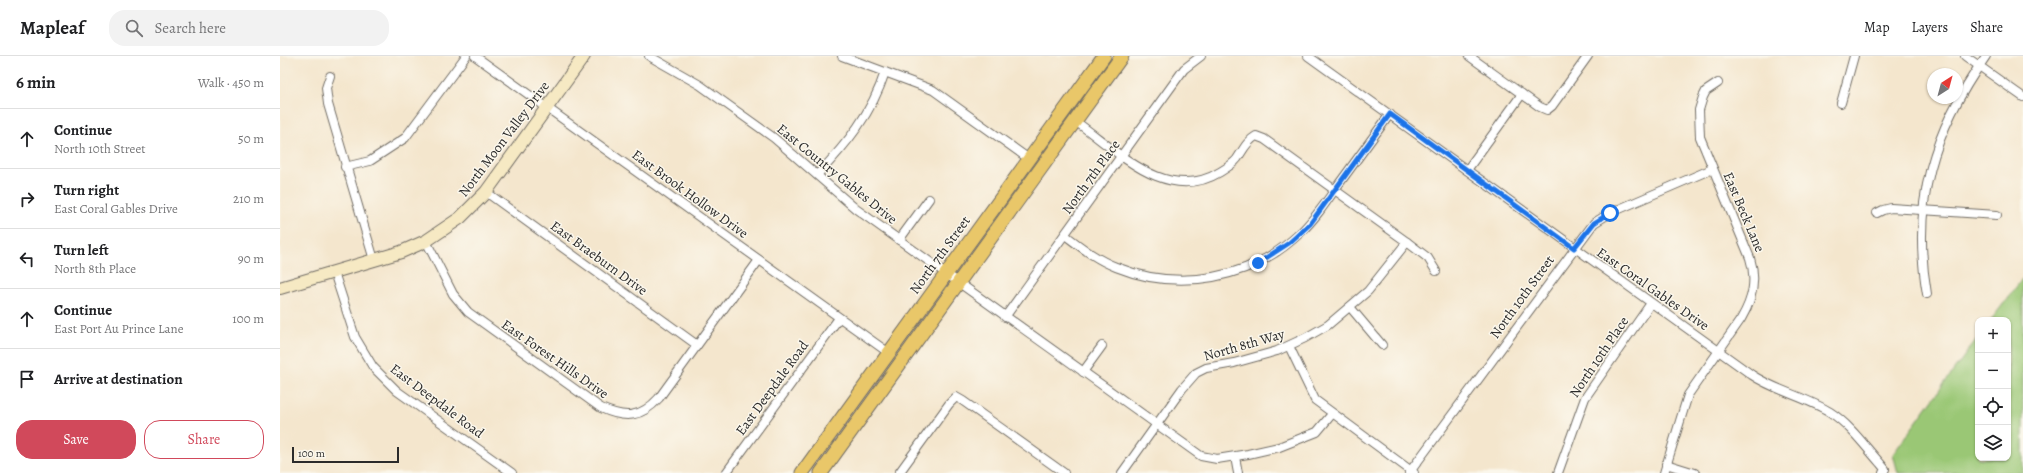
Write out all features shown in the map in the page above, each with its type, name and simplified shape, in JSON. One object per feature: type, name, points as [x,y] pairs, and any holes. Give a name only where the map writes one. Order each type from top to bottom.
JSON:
[{"type":"main road","name":"North 7th Street","points":[[802,473],[1104,56]]},
{"type":"main road","points":[[821,473],[1122,56]]},
{"type":"street","points":[[345,167],[370,161],[405,138],[466,56]]},
{"type":"street","name":"East Brook Hollow Drive","points":[[476,56],[889,353]]},
{"type":"street","name":"North Moon Valley Drive","points":[[280,288],[401,252],[426,241],[460,218],[486,192],[584,56]]},
{"type":"street","name":"East Country Gables Drive","points":[[650,56],[700,85],[774,138],[851,205],[1201,456],[1217,459],[1235,457],[1279,447],[1311,435],[1321,428],[1332,414]]},
{"type":"street","points":[[842,56],[933,90],[1029,159]]},
{"type":"street","name":"North 7th Place","points":[[1006,317],[1184,69],[1201,56]]},
{"type":"street","name":"East Coral Gables Drive","points":[[1308,56],[1574,248],[1764,382],[1836,416],[1851,429],[1884,471]]},
{"type":"street","points":[[1469,56],[1540,108],[1547,110],[1552,106],[1588,56]]},
{"type":"street","points":[[1841,103],[1854,56]]},
{"type":"street","points":[[1965,56],[2023,97]]},
{"type":"street","points":[[1927,294],[1922,246],[1923,210],[1927,182],[1942,133],[1961,92],[1986,56]]},
{"type":"street","points":[[817,175],[852,137],[860,125],[874,101],[885,72]]},
{"type":"street","points":[[330,76],[326,88],[328,104],[345,167],[374,260]]},
{"type":"street","name":"East Beck Lane","points":[[1664,473],[1688,395],[1746,310],[1754,287],[1754,277],[1750,258],[1700,137],[1699,110],[1706,91],[1718,83]]},
{"type":"street","points":[[1467,170],[1522,94]]},
{"type":"street","points":[[1065,235],[1100,259],[1115,267],[1138,274],[1175,280],[1209,278],[1241,270],[1268,258],[1279,251],[1310,224],[1390,114]]},
{"type":"street","points":[[1075,121],[1122,156],[1156,178],[1177,182],[1194,181],[1207,178],[1220,172],[1235,160],[1250,140],[1256,136],[1264,139],[1428,258],[1436,271]]},
{"type":"street","name":"North 10th Street","points":[[1411,472],[1574,248],[1600,218],[1712,169]]},
{"type":"street","name":"East Braeburn Drive","points":[[486,192],[698,345]]},
{"type":"street","points":[[899,240],[929,199]]},
{"type":"street","points":[[1877,213],[1891,208],[1997,215]]},
{"type":"street","name":"East Forest Hills Drive","points":[[426,241],[453,294],[468,312],[601,408],[614,414],[625,416],[637,414],[650,408],[698,345],[759,260]]},
{"type":"street","name":"North 8th Way","points":[[1122,473],[1182,389],[1196,373],[1206,368],[1256,358],[1290,346],[1328,324],[1350,307],[1376,283],[1407,242]]},
{"type":"street","name":"East Deepdale Road","points":[[334,272],[355,337],[372,367],[397,391],[512,473]]},
{"type":"street","name":"North 10th Place","points":[[1558,473],[1585,398],[1651,303]]},
{"type":"street","points":[[1350,307],[1382,345]]},
{"type":"street","name":"East Deepdale Road","points":[[726,473],[839,318]]},
{"type":"street","points":[[1083,372],[1102,346]]},
{"type":"street","points":[[1290,346],[1315,400],[1411,472]]},
{"type":"street","points":[[899,473],[949,404],[956,398],[963,401],[1064,473]]},
{"type":"street","points":[[1235,457],[1238,473]]},
{"type":"street","points":[[1666,464],[1695,473]]},
{"type":"green space","points":[[2023,278],[2023,473],[1898,473],[1893,454],[1975,341],[1975,461],[2011,461],[2011,317],[1993,317]]},
{"type":"route","points":[[1258,263],[1268,258],[1289,243],[1310,224],[1390,114],[1574,248],[1594,223],[1610,213]]}]
